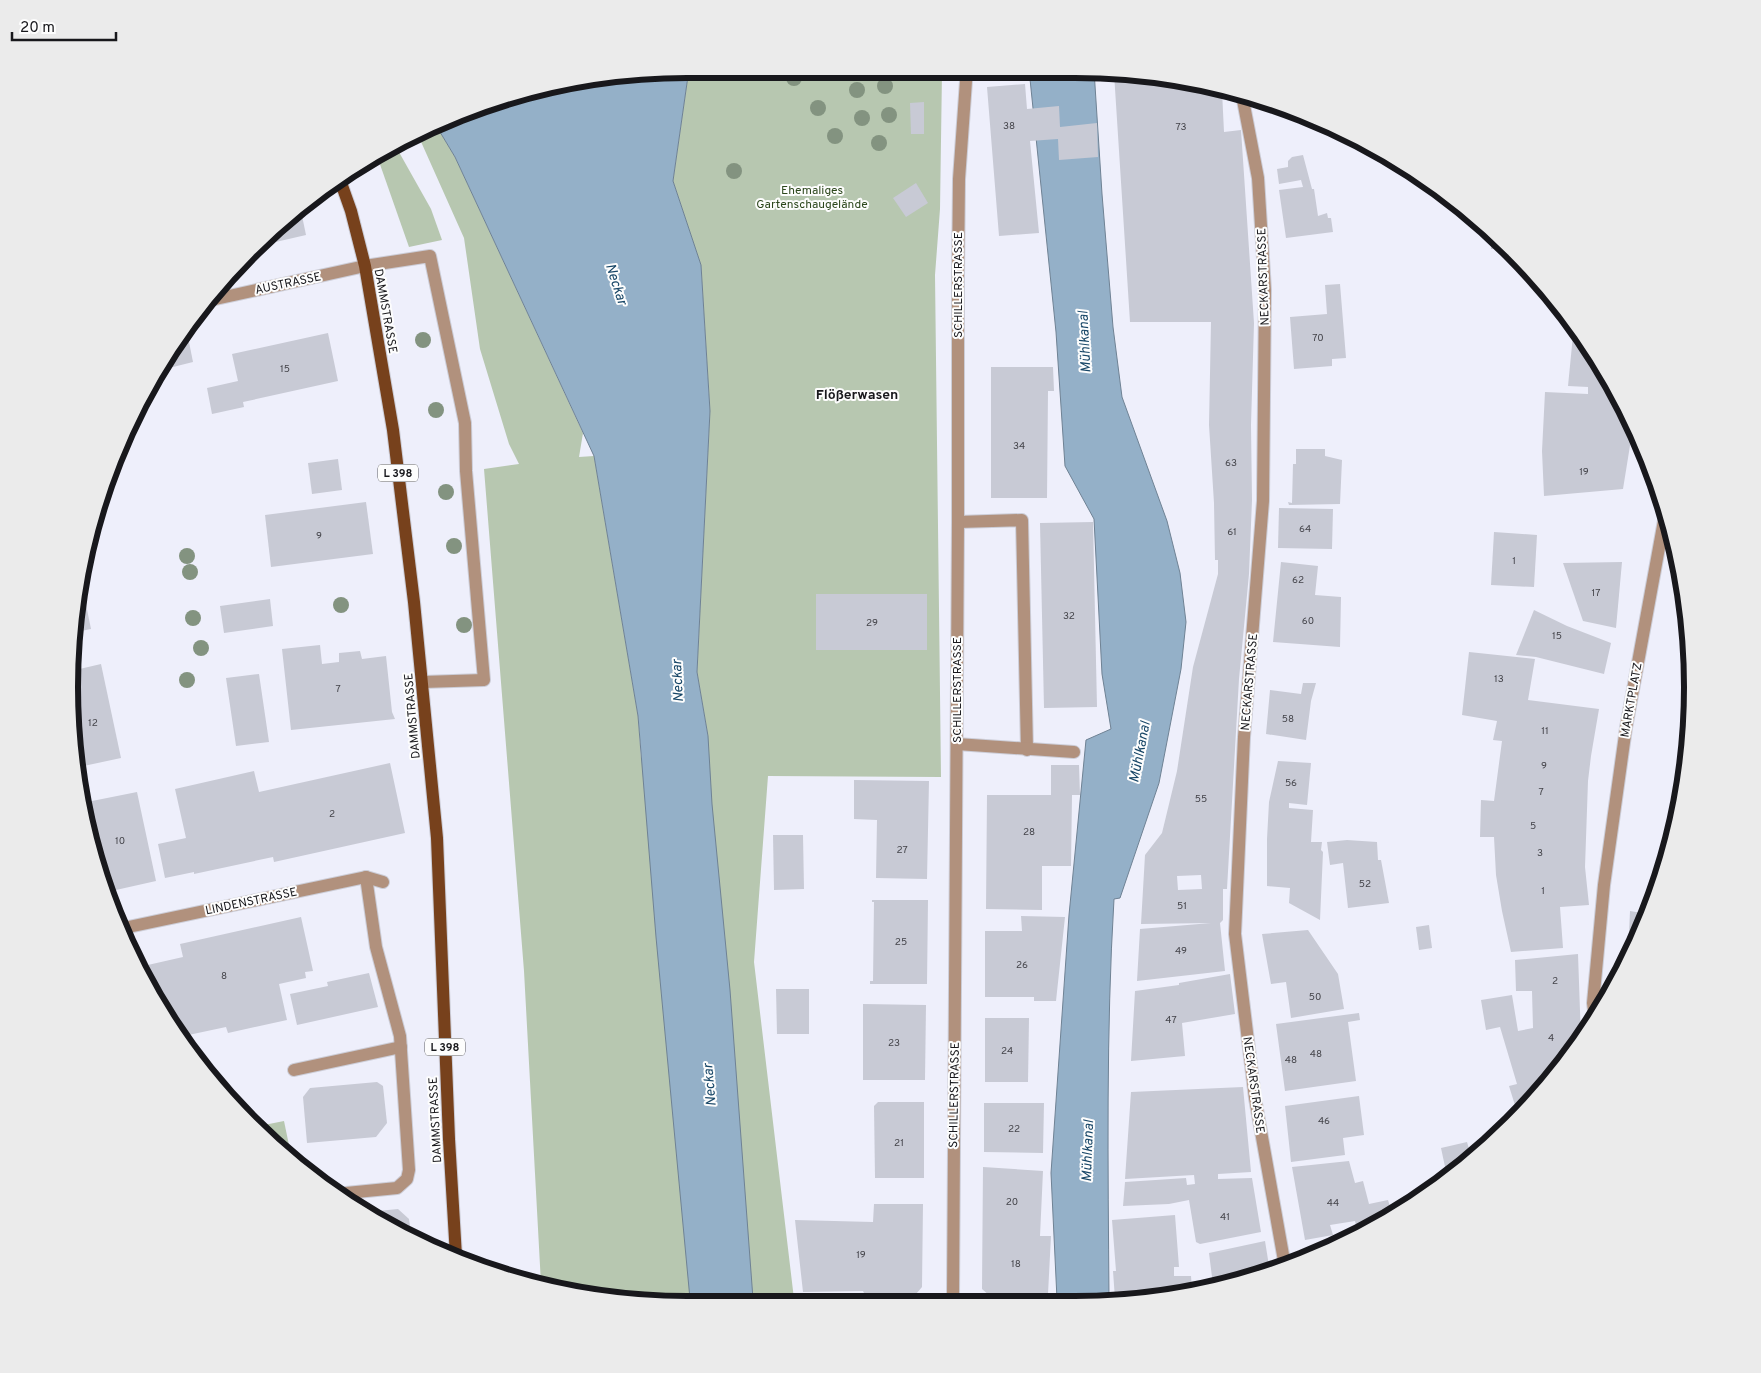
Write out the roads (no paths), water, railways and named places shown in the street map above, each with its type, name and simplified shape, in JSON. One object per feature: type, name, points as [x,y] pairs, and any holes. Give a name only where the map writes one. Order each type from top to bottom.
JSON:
[{"type":"main road","name":"DAMMSTRASSE","points":[[342,185],[351,211],[365,266],[393,430],[422,682],[437,838],[449,1139],[456,1250]]},
{"type":"street","name":"SCHILLERSTRASSE","points":[[953,1296],[959,189],[966,81]]},
{"type":"street","name":"NECKARSTRASSE","points":[[1243,102],[1258,178],[1265,309],[1263,501],[1244,737],[1235,934],[1255,1098],[1284,1258]]},
{"type":"street","name":"AUSTRASSE","points":[[218,299],[365,266],[430,256],[465,423],[466,471],[484,680],[422,682]]},
{"type":"street","points":[[958,522],[1022,520],[1027,750]]},
{"type":"street","name":"MARKTPLATZ","points":[[1593,1005],[1604,885],[1626,728],[1663,528]]},
{"type":"street","points":[[957,744],[1074,752]]},
{"type":"street","points":[[348,1193],[397,1188],[406,1179],[409,1170],[400,1036],[376,947],[366,877]]},
{"type":"street","name":"LINDENSTRASSE","points":[[127,927],[366,877],[383,882]]},
{"type":"street","points":[[294,1070],[401,1046]]},
{"type":"water","name":"Neckar","points":[[688,78],[673,181],[701,265],[710,411],[697,672],[708,736],[712,804],[730,990],[753,1296],[690,1296],[656,937],[638,716],[594,456],[455,157],[439,130],[491,110],[529,98],[568,89],[647,79]]},
{"type":"water","name":"Mühlkanal","points":[[1028,78],[1095,79],[1113,327],[1122,397],[1167,521],[1180,573],[1186,622],[1181,669],[1159,783],[1120,898],[1114,899],[1109,1049],[1109,1294],[1057,1296],[1051,1173],[1069,915],[1086,740],[1111,729],[1102,674],[1094,519],[1065,466],[1056,332],[1030,79]]},
{"type":"district","name":"Flößerwasen","points":[[857,394]]},
{"type":"park label","name":"Ehemaliges Gartenschaugelände","points":[[812,197]]}]
